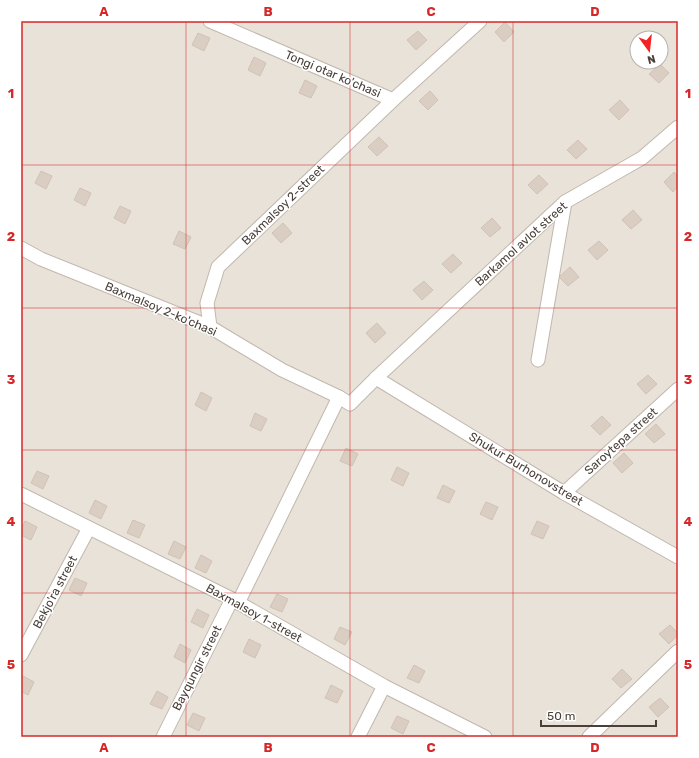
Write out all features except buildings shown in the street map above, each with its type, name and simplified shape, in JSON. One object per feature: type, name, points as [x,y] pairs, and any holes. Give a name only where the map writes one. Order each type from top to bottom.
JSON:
[{"type":"street","name":"Tongi otar ko'chasi","points":[[210,21],[393,100],[480,21]]},
{"type":"street","name":"Baxmalsoy 2-street","points":[[210,327],[208,303],[218,267],[393,100]]},
{"type":"street","name":"Barkamol avlot street","points":[[376,378],[565,202],[642,158],[678,127]]},
{"type":"street","points":[[538,360],[565,202]]},
{"type":"street","name":"Baxmalsoy 2-ko'chasi","points":[[21,248],[41,259],[210,327],[282,370],[339,397],[350,404],[376,378]]},
{"type":"street","name":"Shukur Burhonovstreet","points":[[376,378],[564,493],[678,557]]},
{"type":"street","name":"Saroytepa street","points":[[564,493],[678,389]]},
{"type":"street","name":"Baуqungir street","points":[[163,737],[235,601],[339,397]]},
{"type":"street","name":"Baxmalsoy 1-street","points":[[21,494],[235,601],[384,686],[485,737]]},
{"type":"street","name":"Bekjo'ra street","points":[[21,655],[89,528]]},
{"type":"street","points":[[589,737],[678,651]]},
{"type":"street","points":[[358,737],[384,686]]},
{"type":"shaded area","points":[[21,21],[678,21],[678,737],[21,737]]}]
